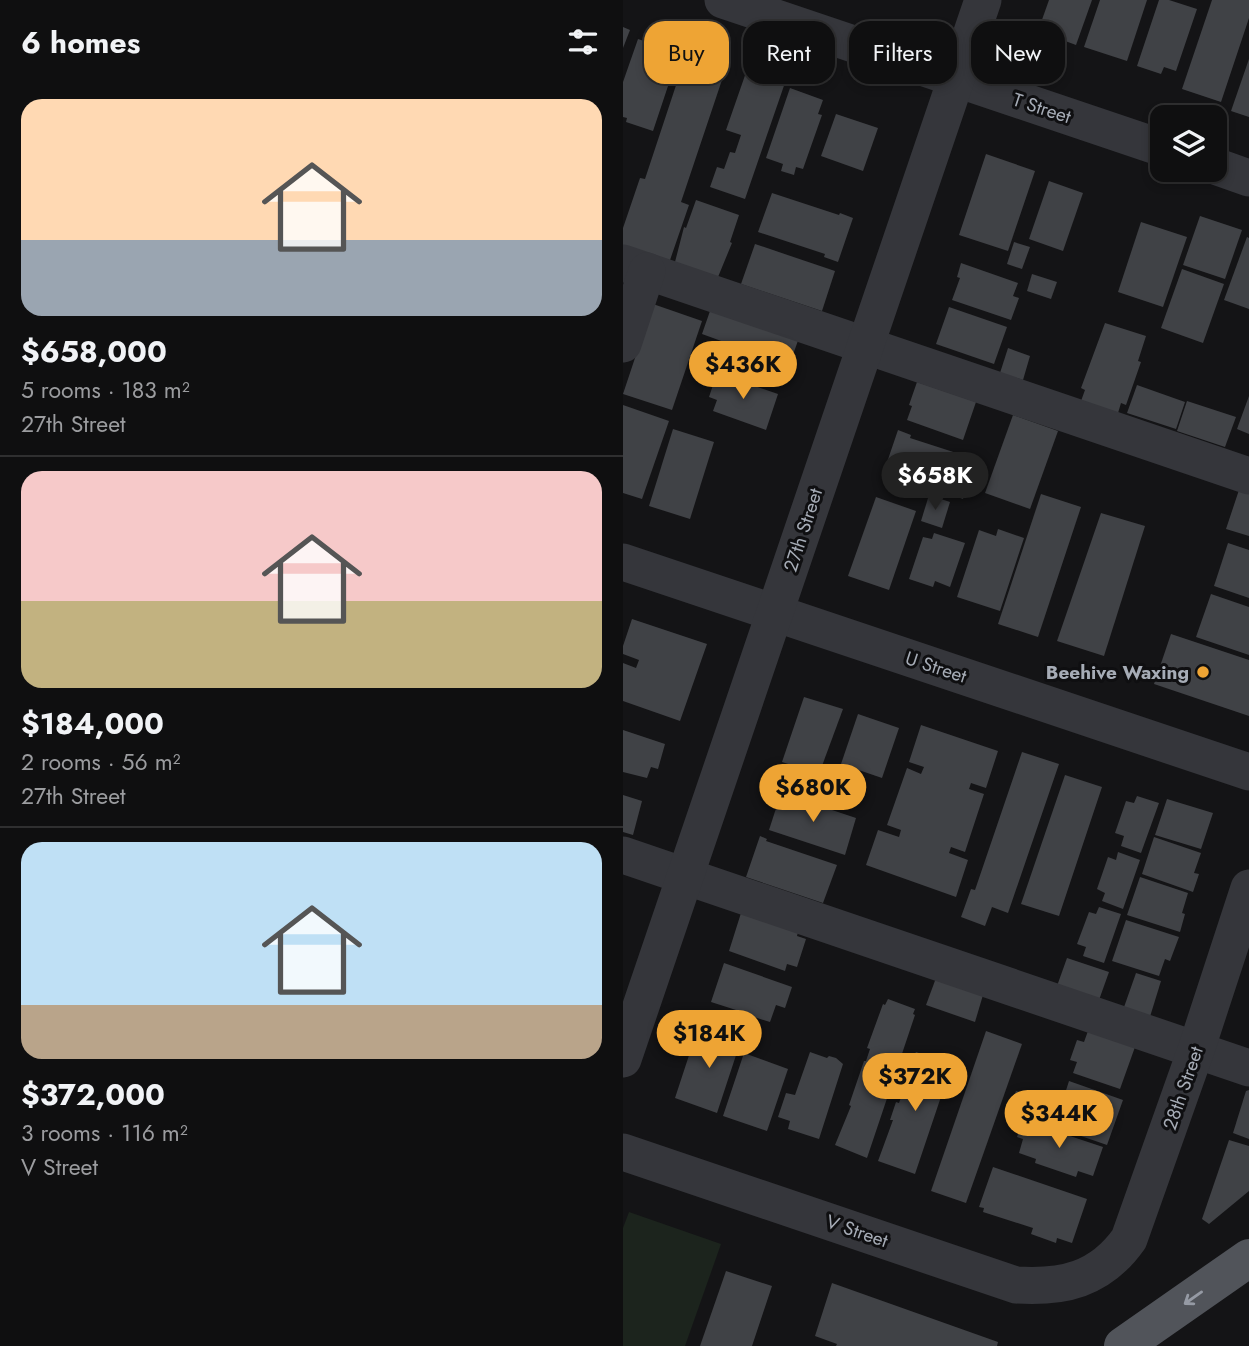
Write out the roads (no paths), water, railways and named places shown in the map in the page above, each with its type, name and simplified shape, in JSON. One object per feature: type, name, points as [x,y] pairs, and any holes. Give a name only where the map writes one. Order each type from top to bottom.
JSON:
[{"type":"main road","points":[[1123,1346],[1249,1258]]},
{"type":"street","name":"T Street","points":[[723,0],[849,43]]},
{"type":"street","name":"27th Street","points":[[957,77],[982,0]]},
{"type":"street","name":"T Street","points":[[957,80],[1150,144]]},
{"type":"street","name":"27th Street","points":[[623,1059],[955,84]]},
{"type":"street","points":[[1227,170],[1249,178]]},
{"type":"street","points":[[623,344],[635,267],[1249,476]]},
{"type":"street","name":"U Street","points":[[623,562],[1249,772]]},
{"type":"street","points":[[623,855],[1249,1068]]},
{"type":"street","name":"28th Street","points":[[1093,1273],[1113,1259],[1129,1239],[1196,1050],[1249,888]]},
{"type":"street","name":"V Street","points":[[623,1152],[1016,1285],[1058,1286],[1093,1273]]},
{"type":"place","name":"Beehive Waxing","points":[[1203,672]]}]
